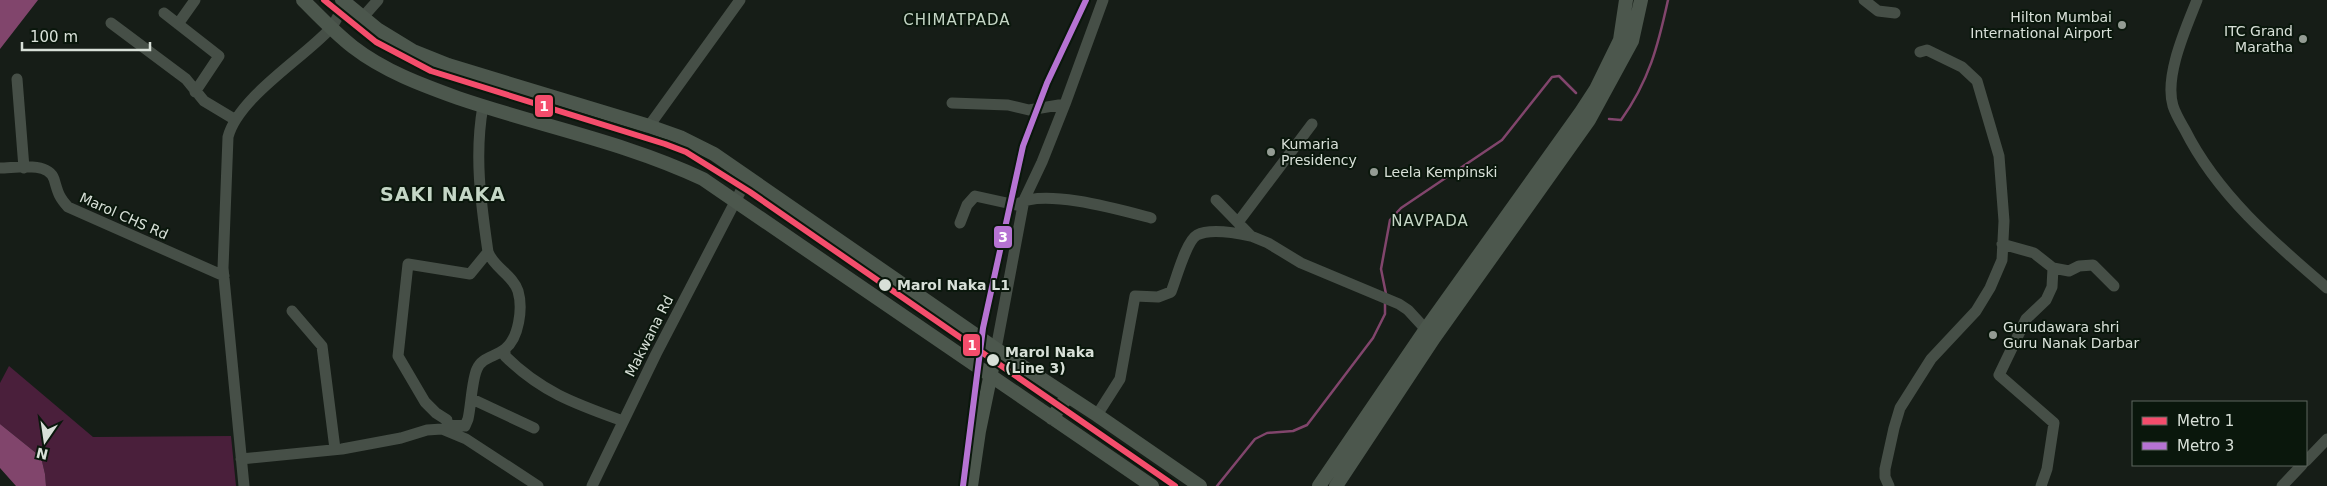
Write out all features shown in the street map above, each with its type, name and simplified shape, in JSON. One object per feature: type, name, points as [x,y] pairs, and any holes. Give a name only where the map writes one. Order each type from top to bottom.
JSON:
[{"type":"main road","points":[[303,0],[331,28],[354,47],[417,83],[483,106],[630,149],[668,162],[704,179],[1152,486]]},
{"type":"main road","points":[[1336,486],[1430,334],[1596,89],[1620,40],[1626,0]]},
{"type":"main road","points":[[1319,486],[1589,120],[1632,41],[1641,0]]},
{"type":"main road","points":[[344,1],[377,29],[413,51],[448,65],[650,126],[680,137],[714,154],[996,349],[1098,415],[1200,486]]},
{"type":"main road","points":[[971,486],[979,431],[992,376],[996,349]]},
{"type":"main road","points":[[1052,418],[1067,396]]},
{"type":"street","points":[[178,24],[196,0]]},
{"type":"street","points":[[363,18],[378,0]]},
{"type":"street","points":[[650,126],[740,0]]},
{"type":"street","points":[[996,349],[1024,200],[1042,162],[1065,104],[1103,0]]},
{"type":"street","points":[[1864,0],[1878,10],[1895,13]]},
{"type":"street","points":[[2197,0],[2178,49],[2172,83],[2173,106],[2191,142],[2219,186],[2288,255],[2327,288]]},
{"type":"street","points":[[244,486],[224,276],[228,136],[234,119],[255,97],[331,28],[344,1]]},
{"type":"street","points":[[164,13],[219,56],[195,92]]},
{"type":"street","points":[[111,23],[186,79],[204,101],[234,119]]},
{"type":"street","points":[[1889,486],[1885,478],[1885,469],[1900,408],[1931,359],[1976,311],[1990,288],[2002,260],[2004,221],[1999,156],[1977,81],[1962,67],[1927,50],[1920,52]]},
{"type":"street","points":[[17,79],[24,168]]},
{"type":"street","points":[[952,103],[1008,105],[1029,110],[1065,104]]},
{"type":"street","points":[[483,106],[478,134],[478,182],[488,252],[492,262],[514,283],[518,292],[516,334],[505,349],[487,358],[477,369],[465,426],[447,424],[447,420],[436,414],[425,402],[398,356],[408,264],[470,274],[488,252]]},
{"type":"street","points":[[1239,222],[1312,124]]},
{"type":"street","name":"Marol CHS Rd","points":[[0,168],[39,168],[48,171],[54,177],[58,196],[68,207],[224,276]]},
{"type":"street","name":"Makwana Rd","points":[[592,486],[623,421],[748,177]]},
{"type":"street","points":[[960,223],[967,205],[975,196],[1016,205],[1024,200],[1057,199],[1151,218]]},
{"type":"street","points":[[1216,200],[1251,236]]},
{"type":"street","points":[[1098,415],[1120,379],[1135,296],[1158,297],[1170,292],[1189,243],[1197,235],[1220,232],[1251,236],[1268,243],[1301,263],[1399,304],[1430,334]]},
{"type":"street","points":[[2002,244],[2034,253],[2053,268],[2069,271],[2078,266],[2093,265],[2114,286]]},
{"type":"street","points":[[2041,486],[2047,469],[2054,423],[1999,375],[2026,319],[2046,300],[2052,288],[2053,268]]},
{"type":"street","points":[[292,311],[322,346],[334,449]]},
{"type":"street","points":[[505,349],[505,356],[522,373],[547,391],[585,408],[623,421]]},
{"type":"street","points":[[472,400],[534,428]]},
{"type":"street","points":[[241,459],[334,449],[442,429],[466,439],[538,486]]},
{"type":"street","points":[[2307,460],[2327,439]]},
{"type":"street","points":[[2282,486],[2301,466]]},
{"type":"shaded area","points":[[0,0],[38,0],[0,49]]},
{"type":"shaded area","points":[[9,366],[93,437],[231,436],[236,486],[46,486],[41,457],[0,424],[0,383]]},
{"type":"shaded area","points":[[0,424],[41,457],[46,486],[16,486],[0,468]]},
{"type":"waterway","points":[[1609,119],[1621,120],[1631,106],[1646,77],[1656,48],[1668,0]]},
{"type":"waterway","points":[[1386,294],[1381,269],[1390,220],[1401,208],[1502,140],[1552,77],[1559,76],[1576,93]]},
{"type":"waterway","points":[[1217,486],[1255,439],[1267,433],[1293,431],[1307,425],[1373,338],[1385,314],[1385,302]]},
{"type":"metro line","name":"1","points":[[324,0],[376,42],[431,71],[686,152],[750,192],[1175,486]]},
{"type":"metro line","name":"3","points":[[963,486],[983,328],[1023,146],[1047,83],[1086,0]]},
{"type":"place","name":"Hilton Mumbai International Airport","points":[[2122,25]]},
{"type":"place","name":"ITC Grand Maratha","points":[[2303,39]]},
{"type":"place","name":"Kumaria Presidency","points":[[1271,152]]},
{"type":"place","name":"Leela Kempinski","points":[[1374,172]]},
{"type":"place","name":"Marol Naka L1","points":[[885,285]]},
{"type":"place","name":"Gurudawara shri Guru Nanak Darbar","points":[[1993,335]]},
{"type":"place","name":"Marol Naka (Line 3)","points":[[993,360]]},
{"type":"district","name":"CHIMATPADA","points":[[957,20]]},
{"type":"district","name":"SAKI NAKA","points":[[443,194]]},
{"type":"district","name":"NAVPADA","points":[[1430,221]]}]
